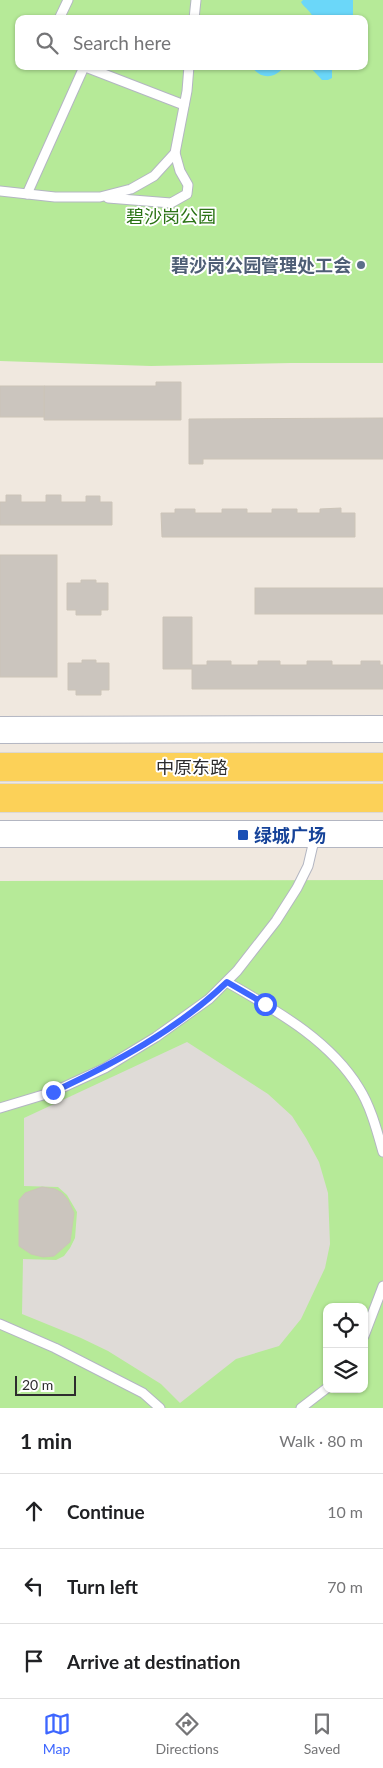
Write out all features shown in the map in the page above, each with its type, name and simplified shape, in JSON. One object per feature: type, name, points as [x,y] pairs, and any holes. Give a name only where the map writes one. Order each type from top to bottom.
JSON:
[{"type":"main road","name":"中原东路","points":[[0,767],[383,767]]},
{"type":"main road","name":"中原东路","points":[[0,798],[383,798]]},
{"type":"street","points":[[0,730],[383,729]]},
{"type":"street","points":[[0,834],[383,834]]},
{"type":"lane","points":[[61,15],[68,0]]},
{"type":"lane","points":[[194,15],[196,0]]},
{"type":"lane","points":[[28,194],[82,70]]},
{"type":"lane","points":[[94,70],[184,105]]},
{"type":"lane","points":[[0,190],[55,197],[100,197],[171,203],[187,194],[188,185],[180,171],[175,153],[188,70]]},
{"type":"lane","points":[[100,197],[131,190],[154,176],[175,153]]},
{"type":"lane","points":[[0,1108],[53,1092],[105,1068],[156,1037],[209,999],[237,971],[276,921],[297,888],[308,866],[315,834]]},
{"type":"lane","points":[[227,982],[265,1004],[305,1031],[344,1066],[360,1089],[375,1124],[383,1152]]},
{"type":"lane","points":[[368,1325],[383,1286]]},
{"type":"lane","points":[[0,1324],[55,1348],[143,1393],[160,1408]]},
{"type":"lane","points":[[301,1408],[323,1391]]},
{"type":"green space","name":"碧沙岗公园","points":[[0,0],[383,0],[383,363],[151,366],[0,361]]},
{"type":"green space","name":"绿城广场","points":[[383,880],[383,1408],[0,1408],[0,881]]},
{"type":"shaded area","points":[[187,1042],[268,1094],[292,1116],[319,1162],[328,1193],[330,1244],[325,1268],[301,1319],[279,1346],[236,1359],[180,1403],[161,1384],[108,1351],[22,1314],[23,1259],[56,1260],[64,1256],[75,1238],[77,1212],[67,1195],[58,1187],[24,1186],[24,1118]]},
{"type":"water","points":[[303,0],[353,0],[353,15],[311,15],[301,2]]},
{"type":"water","points":[[254,70],[281,70],[268,76]]},
{"type":"water","points":[[313,70],[332,70],[332,78],[322,80]]},
{"type":"building","points":[[156,382],[181,382],[181,420],[44,420],[44,386],[156,386]]},
{"type":"building","points":[[0,386],[44,386],[44,417],[0,417]]},
{"type":"building","points":[[383,418],[383,459],[203,459],[203,464],[189,464],[189,419]]},
{"type":"building","points":[[6,495],[21,495],[21,502],[46,502],[46,495],[61,495],[61,502],[86,502],[86,496],[100,496],[100,502],[112,502],[112,525],[0,525],[0,502],[6,502]]},
{"type":"building","points":[[341,508],[341,513],[355,513],[355,537],[162,537],[161,513],[175,513],[175,509],[195,509],[195,513],[222,513],[222,509],[247,509],[247,513],[272,513],[272,509],[297,509],[297,513],[320,513],[320,509]]},
{"type":"building","points":[[0,555],[57,555],[57,677],[0,677]]},
{"type":"building","points":[[81,580],[96,580],[96,583],[108,583],[108,610],[101,610],[101,615],[76,615],[76,610],[67,610],[67,583],[81,583]]},
{"type":"building","points":[[255,588],[383,588],[383,614],[255,614]]},
{"type":"building","points":[[163,617],[192,617],[192,665],[207,665],[207,661],[231,661],[231,665],[258,665],[258,661],[280,661],[280,665],[307,665],[307,661],[332,661],[332,665],[361,665],[361,661],[380,661],[380,665],[383,665],[383,689],[192,689],[192,669],[163,669]]},
{"type":"building","points":[[82,660],[96,660],[96,663],[109,663],[109,690],[101,690],[101,695],[76,695],[76,690],[68,690],[68,663],[82,663]]},
{"type":"building","points":[[42,1187],[55,1189],[62,1193],[68,1200],[74,1213],[70,1242],[54,1256],[43,1257],[31,1254],[19,1246],[19,1200],[25,1193]]},
{"type":"place","name":"碧沙岗公园管理处工会","points":[[361,265]]},
{"type":"place","name":"绿城广场","points":[[243,835]]},
{"type":"route","points":[[53,1092],[105,1068],[156,1037],[209,999],[227,982],[265,1004]]}]
